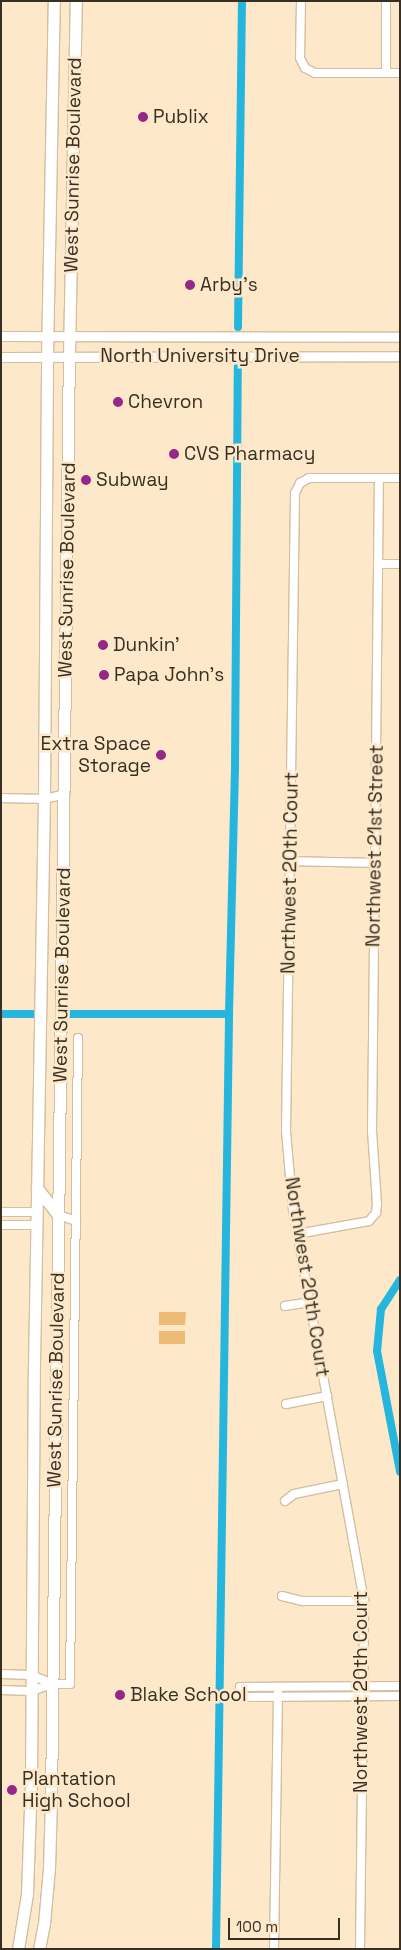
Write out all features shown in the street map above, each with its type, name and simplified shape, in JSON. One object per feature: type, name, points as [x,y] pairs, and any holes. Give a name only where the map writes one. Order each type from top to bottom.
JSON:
[{"type":"highway","name":"West Sunrise Boulevard","points":[[18,1949],[27,1894],[29,1867],[44,799],[47,337],[54,1]]},
{"type":"highway","name":"West Sunrise Boulevard","points":[[39,1949],[44,1924],[49,1868],[53,1684],[69,356],[76,1]]},
{"type":"highway","points":[[38,1188],[58,1215]]},
{"type":"main road","name":"North University Drive","points":[[1,336],[400,337]]},
{"type":"main road","name":"North University Drive","points":[[1,357],[400,356]]},
{"type":"street","points":[[301,1],[300,58],[305,68],[315,72],[400,73]]},
{"type":"street","points":[[386,1],[386,73]]},
{"type":"street","name":"Northwest 20th Court","points":[[360,1949],[364,1601],[293,1211],[286,1131],[295,493],[300,482],[309,478],[379,478]]},
{"type":"street","points":[[379,478],[400,478]]},
{"type":"street","name":"Northwest 21st Street","points":[[297,1234],[369,1221],[376,1213],[378,1204],[372,1131],[379,478]]},
{"type":"street","points":[[378,564],[400,564]]},
{"type":"street","points":[[1,798],[44,799],[65,794]]},
{"type":"street","points":[[290,861],[374,863]]},
{"type":"street","points":[[1,1690],[31,1691],[53,1684],[70,1684],[78,1038]]},
{"type":"street","points":[[1,1212],[37,1212]]},
{"type":"street","points":[[58,1215],[76,1221]]},
{"type":"street","points":[[1,1225],[37,1225]]},
{"type":"street","points":[[285,1306],[310,1302]]},
{"type":"street","points":[[286,1404],[327,1396]]},
{"type":"street","points":[[285,1501],[294,1494],[343,1484]]},
{"type":"street","points":[[282,1596],[302,1601],[364,1601]]},
{"type":"street","points":[[1,1674],[31,1674],[53,1684]]},
{"type":"street","points":[[274,1949],[278,1686]]},
{"type":"street","points":[[400,1686],[240,1687],[239,1697],[400,1696]]},
{"type":"shaded area","points":[[159,1312],[186,1312],[185,1325],[159,1325]]},
{"type":"shaded area","points":[[159,1331],[185,1331],[185,1344],[159,1344]]},
{"type":"waterway","points":[[238,327],[242,1]]},
{"type":"waterway","points":[[216,1949],[229,1014],[235,765],[238,367]]},
{"type":"waterway","points":[[1,1014],[33,1014]]},
{"type":"waterway","points":[[70,1014],[229,1014]]},
{"type":"waterway","points":[[400,1280],[381,1309],[377,1351],[400,1472]]},
{"type":"place","name":"Publix","points":[[143,117]]},
{"type":"place","name":"Arby's","points":[[190,285]]},
{"type":"place","name":"Chevron","points":[[118,402]]},
{"type":"place","name":"CVS Pharmacy","points":[[174,454]]},
{"type":"place","name":"Subway","points":[[86,480]]},
{"type":"place","name":"Dunkin'","points":[[103,645]]},
{"type":"place","name":"Papa John's","points":[[104,675]]},
{"type":"place","name":"Extra Space Storage","points":[[161,755]]},
{"type":"place","name":"Blake School","points":[[120,1695]]},
{"type":"place","name":"Plantation High School","points":[[12,1790]]}]
